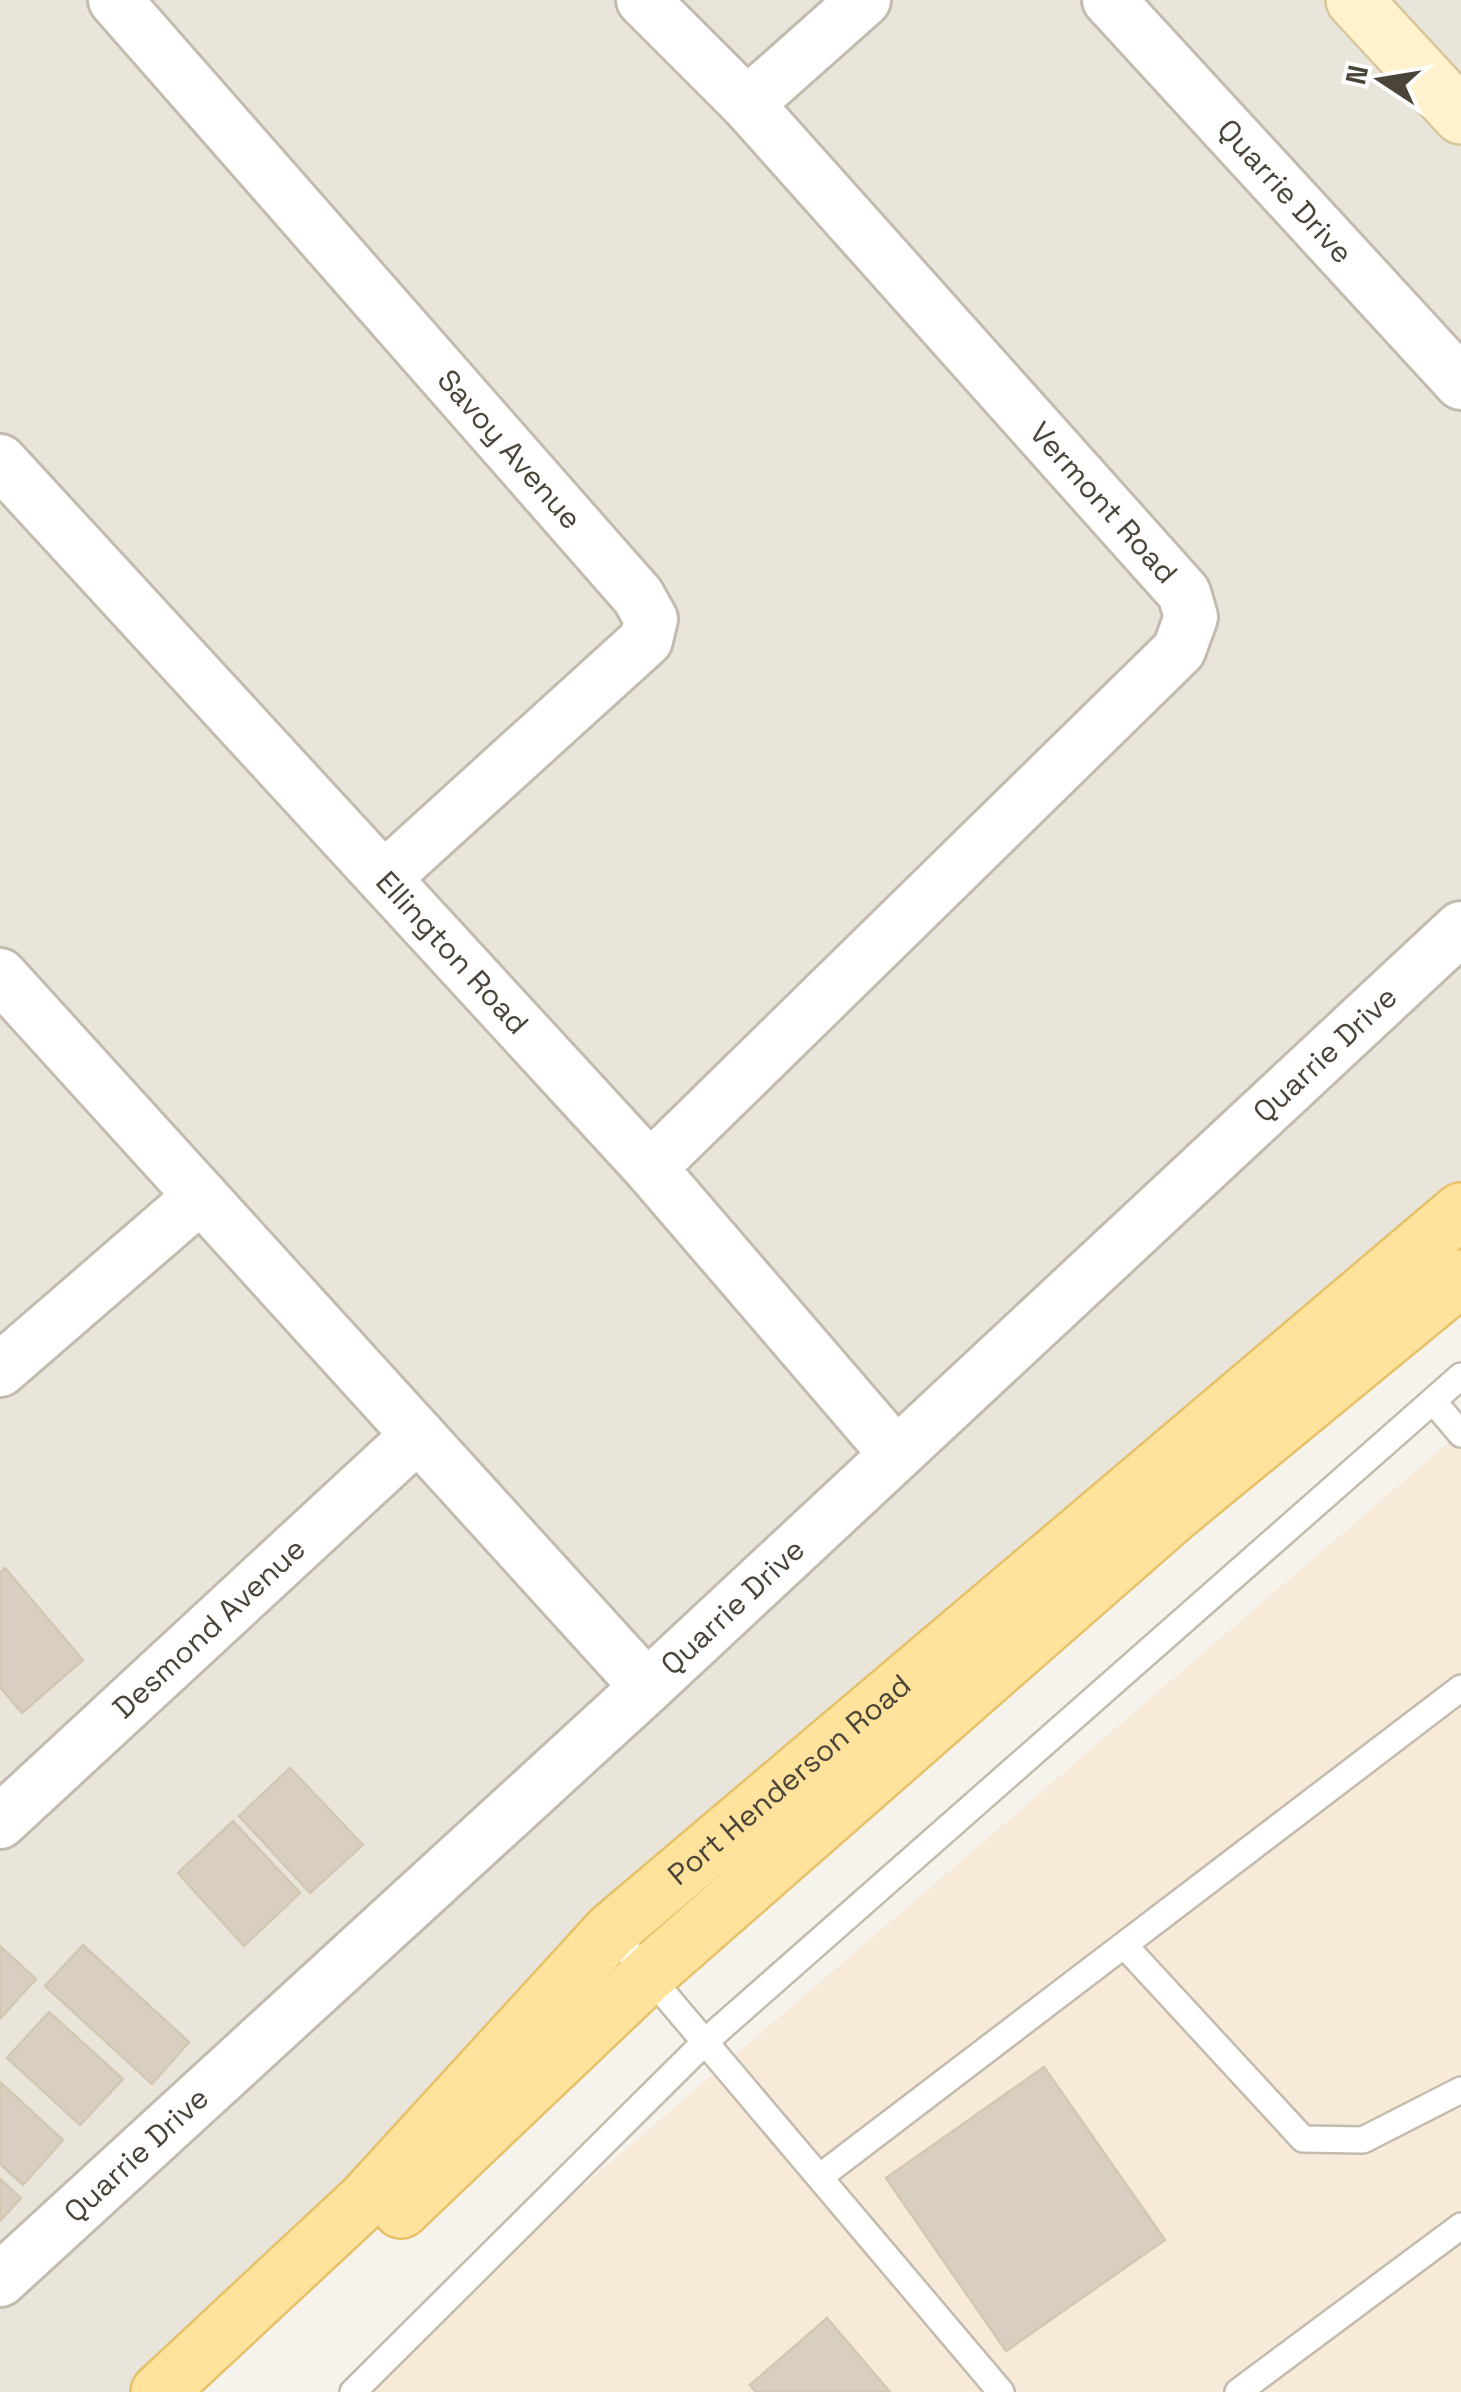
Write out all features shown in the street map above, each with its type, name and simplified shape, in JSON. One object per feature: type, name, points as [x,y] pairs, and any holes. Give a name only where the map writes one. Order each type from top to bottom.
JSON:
[{"type":"main road","points":[[1354,0],[1461,116]]},
{"type":"main road","name":"Port Henderson Road","points":[[159,2392],[365,2200],[611,1931],[1461,1211]]},
{"type":"main road","name":"Port Henderson Road","points":[[212,2392],[650,1973],[1176,1512],[1461,1278]]},
{"type":"street","name":"Savoy Avenue","points":[[115,0],[638,596],[651,619],[646,640],[385,877]]},
{"type":"street","name":"Vermont Road","points":[[643,0],[746,104],[1184,593],[1192,617],[1179,650],[650,1168]]},
{"type":"street","points":[[746,104],[864,0]]},
{"type":"street","name":"Quarrie Drive","points":[[1110,0],[1461,382]]},
{"type":"street","name":"Ellington Road","points":[[0,462],[650,1168],[896,1453]]},
{"type":"street","name":"Quarrie Drive","points":[[0,2280],[648,1687],[1461,928]]},
{"type":"street","points":[[0,975],[648,1687]]},
{"type":"street","points":[[0,1370],[201,1196]]},
{"type":"street","name":"Desmond Avenue","points":[[0,1822],[418,1435]]},
{"type":"lane","points":[[365,2388],[708,2040],[1461,1376]]},
{"type":"lane","points":[[1432,1401],[1461,1434]]},
{"type":"lane","points":[[821,2176],[1461,1688]]},
{"type":"lane","points":[[611,1931],[708,2040],[1001,2392]]},
{"type":"lane","points":[[1124,1946],[1303,2139],[1363,2140],[1461,2090]]},
{"type":"lane","points":[[1238,2392],[1461,2226]]},
{"type":"shaded area","points":[[0,0],[1461,0],[1461,1233],[1145,1475],[151,2392],[0,2392]]},
{"type":"shaded area","points":[[1461,1432],[1461,2392],[343,2392],[1153,1696]]},
{"type":"building","points":[[5,1568],[83,1660],[22,1713],[0,1687],[0,1573]]},
{"type":"building","points":[[290,1768],[363,1845],[310,1893],[239,1816]]},
{"type":"building","points":[[233,1821],[300,1893],[244,1946],[178,1873]]},
{"type":"building","points":[[83,1945],[189,2042],[152,2084],[45,1986]]},
{"type":"building","points":[[0,1946],[36,1979],[0,2019]]},
{"type":"building","points":[[49,2012],[123,2079],[80,2125],[7,2058]]},
{"type":"building","points":[[1044,2067],[1165,2240],[1006,2351],[886,2178]]},
{"type":"building","points":[[0,2082],[63,2140],[23,2185],[0,2164]]},
{"type":"building","points":[[0,2179],[21,2198],[0,2221]]},
{"type":"building","points":[[827,2318],[890,2392],[756,2392],[750,2385]]}]
